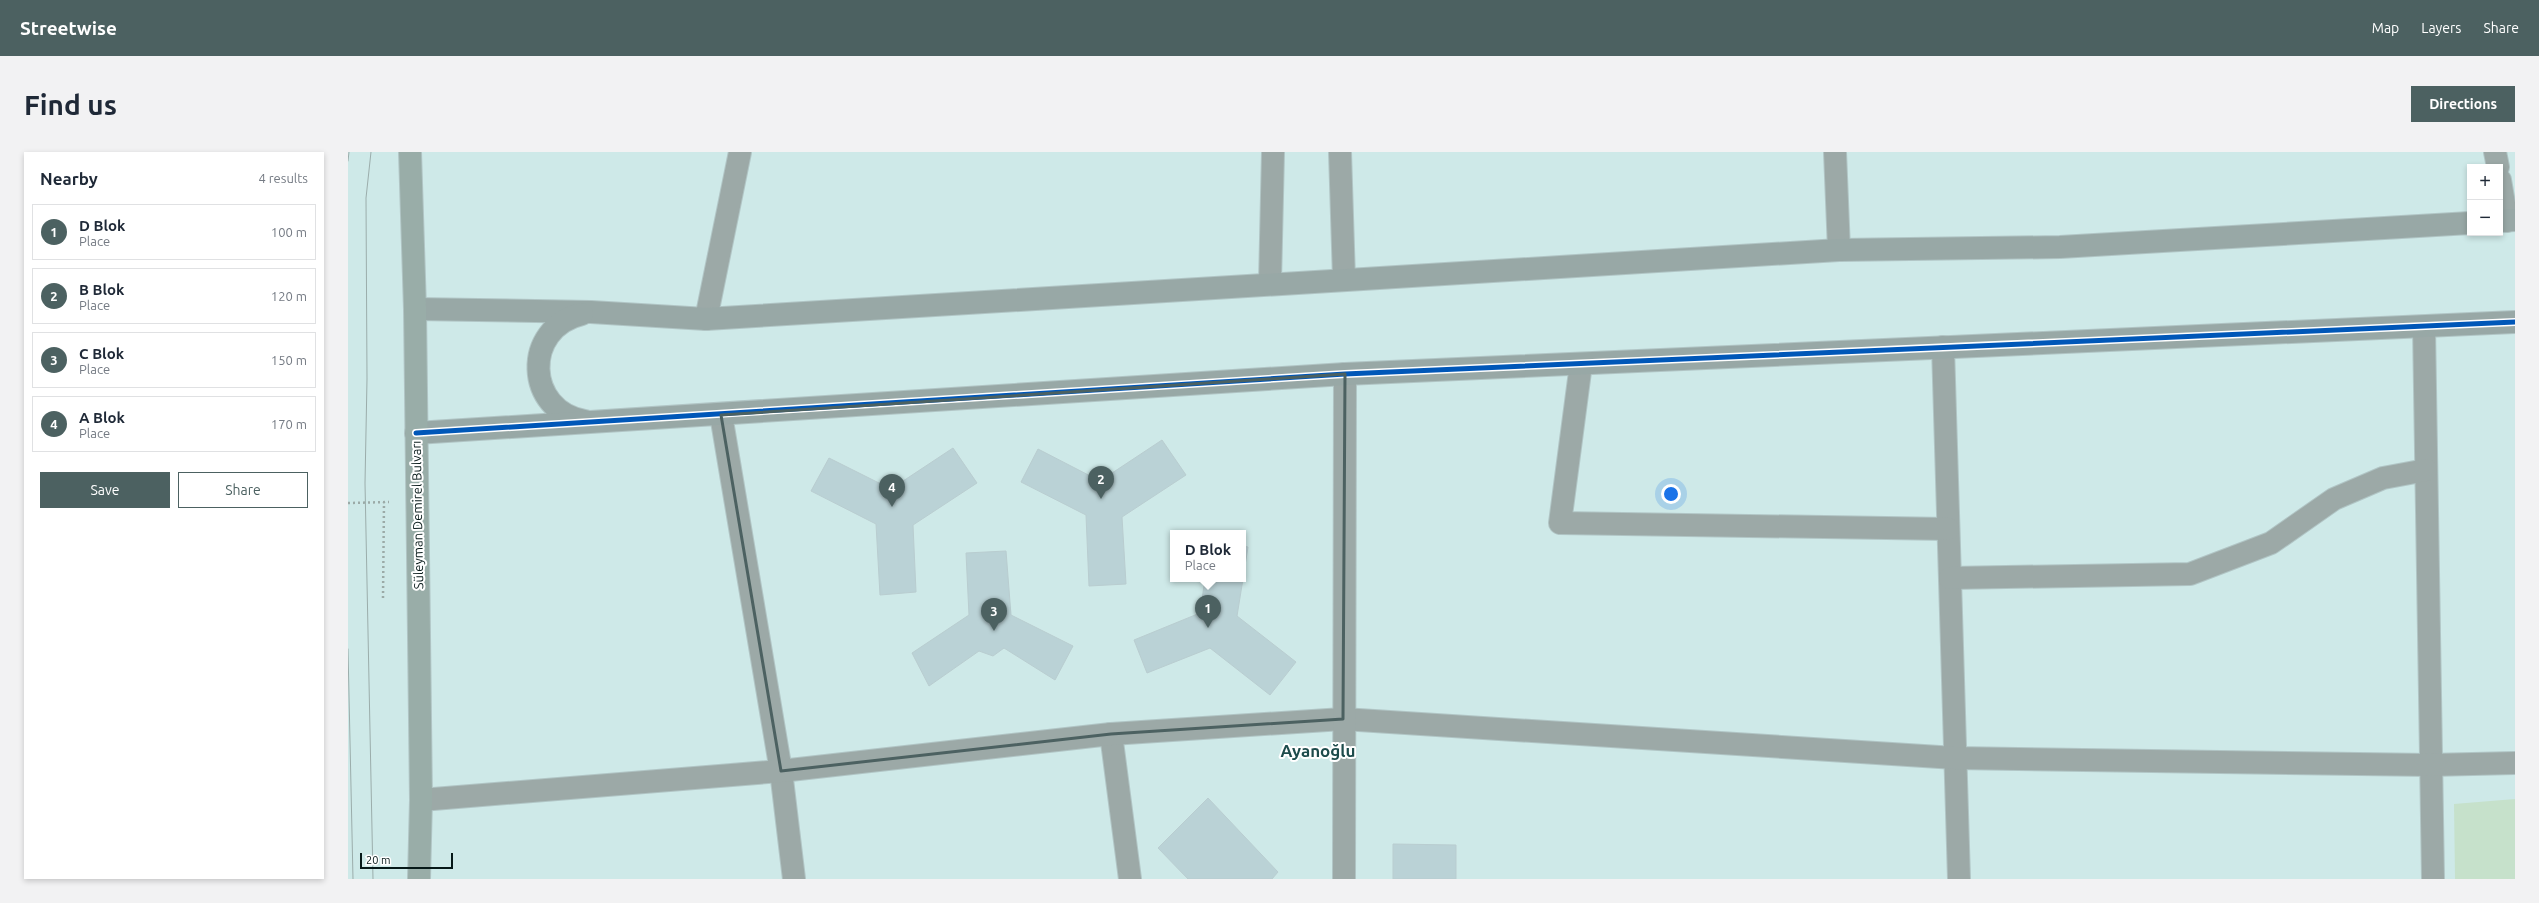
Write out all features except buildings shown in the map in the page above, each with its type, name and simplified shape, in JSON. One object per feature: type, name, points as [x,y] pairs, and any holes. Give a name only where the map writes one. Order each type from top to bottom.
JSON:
[{"type":"main road","name":"Süleyman Demirel Bulvarı","points":[[410,152],[415,309],[416,502],[421,800],[419,879]]},
{"type":"street","points":[[706,319],[740,152]]},
{"type":"street","points":[[1270,283],[1273,152]]},
{"type":"street","points":[[1340,152],[1344,279]]},
{"type":"street","points":[[1835,152],[1839,250]]},
{"type":"street","points":[[2495,152],[2497,164]]},
{"type":"street","points":[[2503,197],[2507,220]]},
{"type":"street","points":[[415,309],[591,312],[706,319],[1270,283],[1839,250],[2060,247],[2467,223]]},
{"type":"street","points":[[591,312],[572,316],[556,326],[544,342],[538,360],[539,379],[546,396],[559,411],[576,420],[594,423]]},
{"type":"street","points":[[416,433],[721,415],[1345,374],[2515,322]]},
{"type":"street","points":[[2424,327],[2433,879]]},
{"type":"street","points":[[1943,348],[1958,879]]},
{"type":"street","points":[[1581,364],[1560,523],[1948,529]]},
{"type":"street","points":[[1344,879],[1343,719],[1345,374]]},
{"type":"street","points":[[721,415],[781,771],[794,879]]},
{"type":"street","points":[[1950,578],[2190,574],[2271,543],[2334,499],[2383,478],[2426,470]]},
{"type":"street","points":[[421,800],[781,771],[1111,734],[1343,719],[1955,758],[2430,765],[2515,763]]},
{"type":"street","points":[[1111,734],[1130,879]]},
{"type":"path","points":[[383,598],[384,502]]},
{"type":"path","points":[[348,503],[416,502]]},
{"type":"highlighted area","points":[[1345,374],[1343,719],[1111,734],[781,771],[721,415]]},
{"type":"green space","points":[[2515,799],[2515,879],[2455,879],[2454,804]]},
{"type":"tram line","points":[[348,161],[349,152]]},
{"type":"tram line","points":[[371,152],[366,198],[367,379],[365,483],[373,879]]},
{"type":"tram line","points":[[348,649],[353,879]]},
{"type":"cycle path","points":[[416,433],[1345,374],[2515,322]]},
{"type":"place","name":"B Blok","points":[[1101,499]]},
{"type":"place","name":"A Blok","points":[[892,507]]},
{"type":"place","name":"D Blok","points":[[1208,628]]},
{"type":"place","name":"C Blok","points":[[994,631]]},
{"type":"district","name":"Ayanoğlu","points":[[1318,750]]}]
